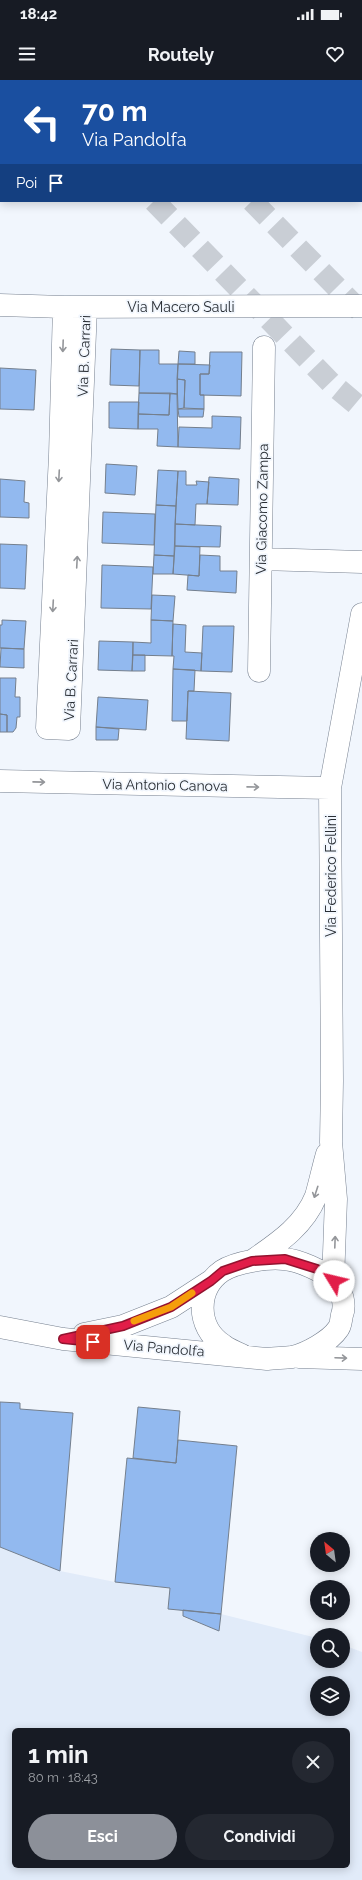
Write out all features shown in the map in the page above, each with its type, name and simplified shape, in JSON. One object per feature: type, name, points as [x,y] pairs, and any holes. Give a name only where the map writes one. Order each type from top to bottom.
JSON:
[{"type":"street","name":"Via Macero Sauli","points":[[0,305],[64,307],[362,306]]},
{"type":"street","name":"Via B. Carrari","points":[[64,307],[60,455],[47,728],[69,729],[86,307]]},
{"type":"street","name":"Via Giacomo Zampa","points":[[259,672],[264,347]]},
{"type":"street","points":[[261,559],[362,562]]},
{"type":"street","name":"Via Federico Fellini","points":[[337,1286],[336,1199],[331,1142],[330,788],[362,614]]},
{"type":"street","name":"Via Antonio Canova","points":[[0,781],[330,788]]},
{"type":"street","name":"Via Federico Fellini","points":[[252,1261],[284,1239],[301,1221],[315,1197],[331,1142]]},
{"type":"street","name":"Via Pandolfa","points":[[63,1339],[123,1326],[171,1307],[211,1281],[223,1271],[252,1261],[285,1259],[317,1269],[362,1310]]},
{"type":"street","name":"Via Pandolfa","points":[[211,1281],[203,1295],[202,1313],[207,1329],[222,1345],[242,1355]]},
{"type":"street","name":"Via Pandolfa","points":[[292,1357],[319,1346],[338,1329],[344,1308],[337,1286]]},
{"type":"street","name":"Via Pandolfa","points":[[0,1327],[63,1339],[242,1355],[267,1359],[292,1357],[362,1359]]},
{"type":"shaded area","points":[[0,1547],[60,1571],[115,1582],[170,1588],[183,1610],[183,1617],[219,1631],[221,1614],[310,1636],[310,1668],[350,1668],[350,1648],[362,1652],[362,1880],[0,1880]]},
{"type":"building","points":[[111,349],[140,350],[139,386],[110,385]]},
{"type":"building","points":[[140,350],[159,350],[159,364],[178,364],[177,394],[139,393]]},
{"type":"building","points":[[179,351],[195,352],[195,364],[178,364]]},
{"type":"building","points":[[210,352],[242,352],[241,396],[200,395],[200,374],[209,374]]},
{"type":"building","points":[[178,364],[210,365],[209,374],[200,374],[200,395],[204,395],[204,409],[184,408],[185,380],[177,379]]},
{"type":"building","points":[[0,368],[36,370],[34,410],[0,409]]},
{"type":"building","points":[[177,379],[185,380],[184,408],[178,409]]},
{"type":"building","points":[[139,393],[170,393],[169,415],[138,414]]},
{"type":"building","points":[[170,393],[177,394],[178,447],[157,446],[158,429],[138,429],[138,414],[169,415]]},
{"type":"building","points":[[109,402],[139,402],[138,429],[109,428]]},
{"type":"building","points":[[178,409],[204,409],[203,417],[179,417]]},
{"type":"building","points":[[212,416],[241,417],[240,449],[178,447],[179,427],[212,428]]},
{"type":"building","points":[[106,464],[137,466],[135,495],[105,493]]},
{"type":"building","points":[[158,470],[178,471],[176,506],[156,505]]},
{"type":"building","points":[[178,471],[186,471],[186,485],[197,485],[196,481],[209,482],[207,504],[196,504],[195,525],[175,524]]},
{"type":"building","points":[[209,477],[239,479],[238,505],[207,504]]},
{"type":"building","points":[[0,479],[25,481],[24,502],[29,503],[29,518],[0,517]]},
{"type":"building","points":[[156,505],[176,506],[174,556],[154,555]]},
{"type":"building","points":[[103,512],[155,514],[154,545],[102,543]]},
{"type":"building","points":[[175,524],[221,526],[220,547],[175,546]]},
{"type":"building","points":[[0,544],[27,545],[25,589],[0,588]]},
{"type":"building","points":[[175,546],[200,547],[199,576],[173,574]]},
{"type":"building","points":[[154,555],[174,556],[173,574],[153,574]]},
{"type":"building","points":[[200,555],[220,556],[220,571],[237,571],[236,593],[187,590],[188,575],[199,576]]},
{"type":"building","points":[[102,565],[153,567],[151,609],[101,608]]},
{"type":"building","points":[[152,595],[175,596],[173,621],[151,620]]},
{"type":"building","points":[[2,620],[26,621],[24,649],[0,648],[0,625],[2,625]]},
{"type":"building","points":[[151,620],[173,621],[172,656],[133,655],[133,642],[151,643]]},
{"type":"building","points":[[173,624],[186,625],[185,652],[202,653],[201,671],[173,669]]},
{"type":"building","points":[[203,626],[234,626],[232,672],[201,671]]},
{"type":"building","points":[[99,641],[133,642],[132,671],[98,670]]},
{"type":"building","points":[[1,648],[24,649],[24,668],[0,667]]},
{"type":"building","points":[[133,655],[145,655],[145,671],[132,671]]},
{"type":"building","points":[[173,669],[195,670],[194,691],[188,691],[187,721],[172,721]]},
{"type":"building","points":[[0,678],[16,678],[15,697],[20,697],[20,717],[17,717],[16,728],[13,732],[7,732],[7,715],[0,714]]},
{"type":"building","points":[[188,691],[231,693],[229,741],[186,739]]},
{"type":"building","points":[[98,697],[148,700],[146,730],[96,727]]},
{"type":"building","points":[[0,714],[7,715],[7,732],[0,732]]},
{"type":"building","points":[[96,727],[119,729],[118,740],[96,740]]},
{"type":"building","points":[[0,1402],[20,1403],[20,1409],[73,1413],[60,1571],[0,1547]]},
{"type":"building","points":[[138,1407],[180,1411],[176,1463],[133,1458]]},
{"type":"building","points":[[178,1440],[237,1446],[221,1614],[168,1609],[170,1588],[115,1582],[127,1458],[176,1463]]},
{"type":"building","points":[[183,1610],[221,1614],[219,1631],[183,1616]]},
{"type":"tunnel","points":[[155,202],[331,383],[362,409]]},
{"type":"tunnel","points":[[253,202],[362,313]]},
{"type":"slow traffic","points":[[134,1321],[171,1307],[192,1293]]},
{"type":"route","points":[[93,1342],[63,1339],[123,1326],[171,1307],[211,1281],[223,1271],[252,1261],[285,1259],[317,1269],[334,1281]]}]
